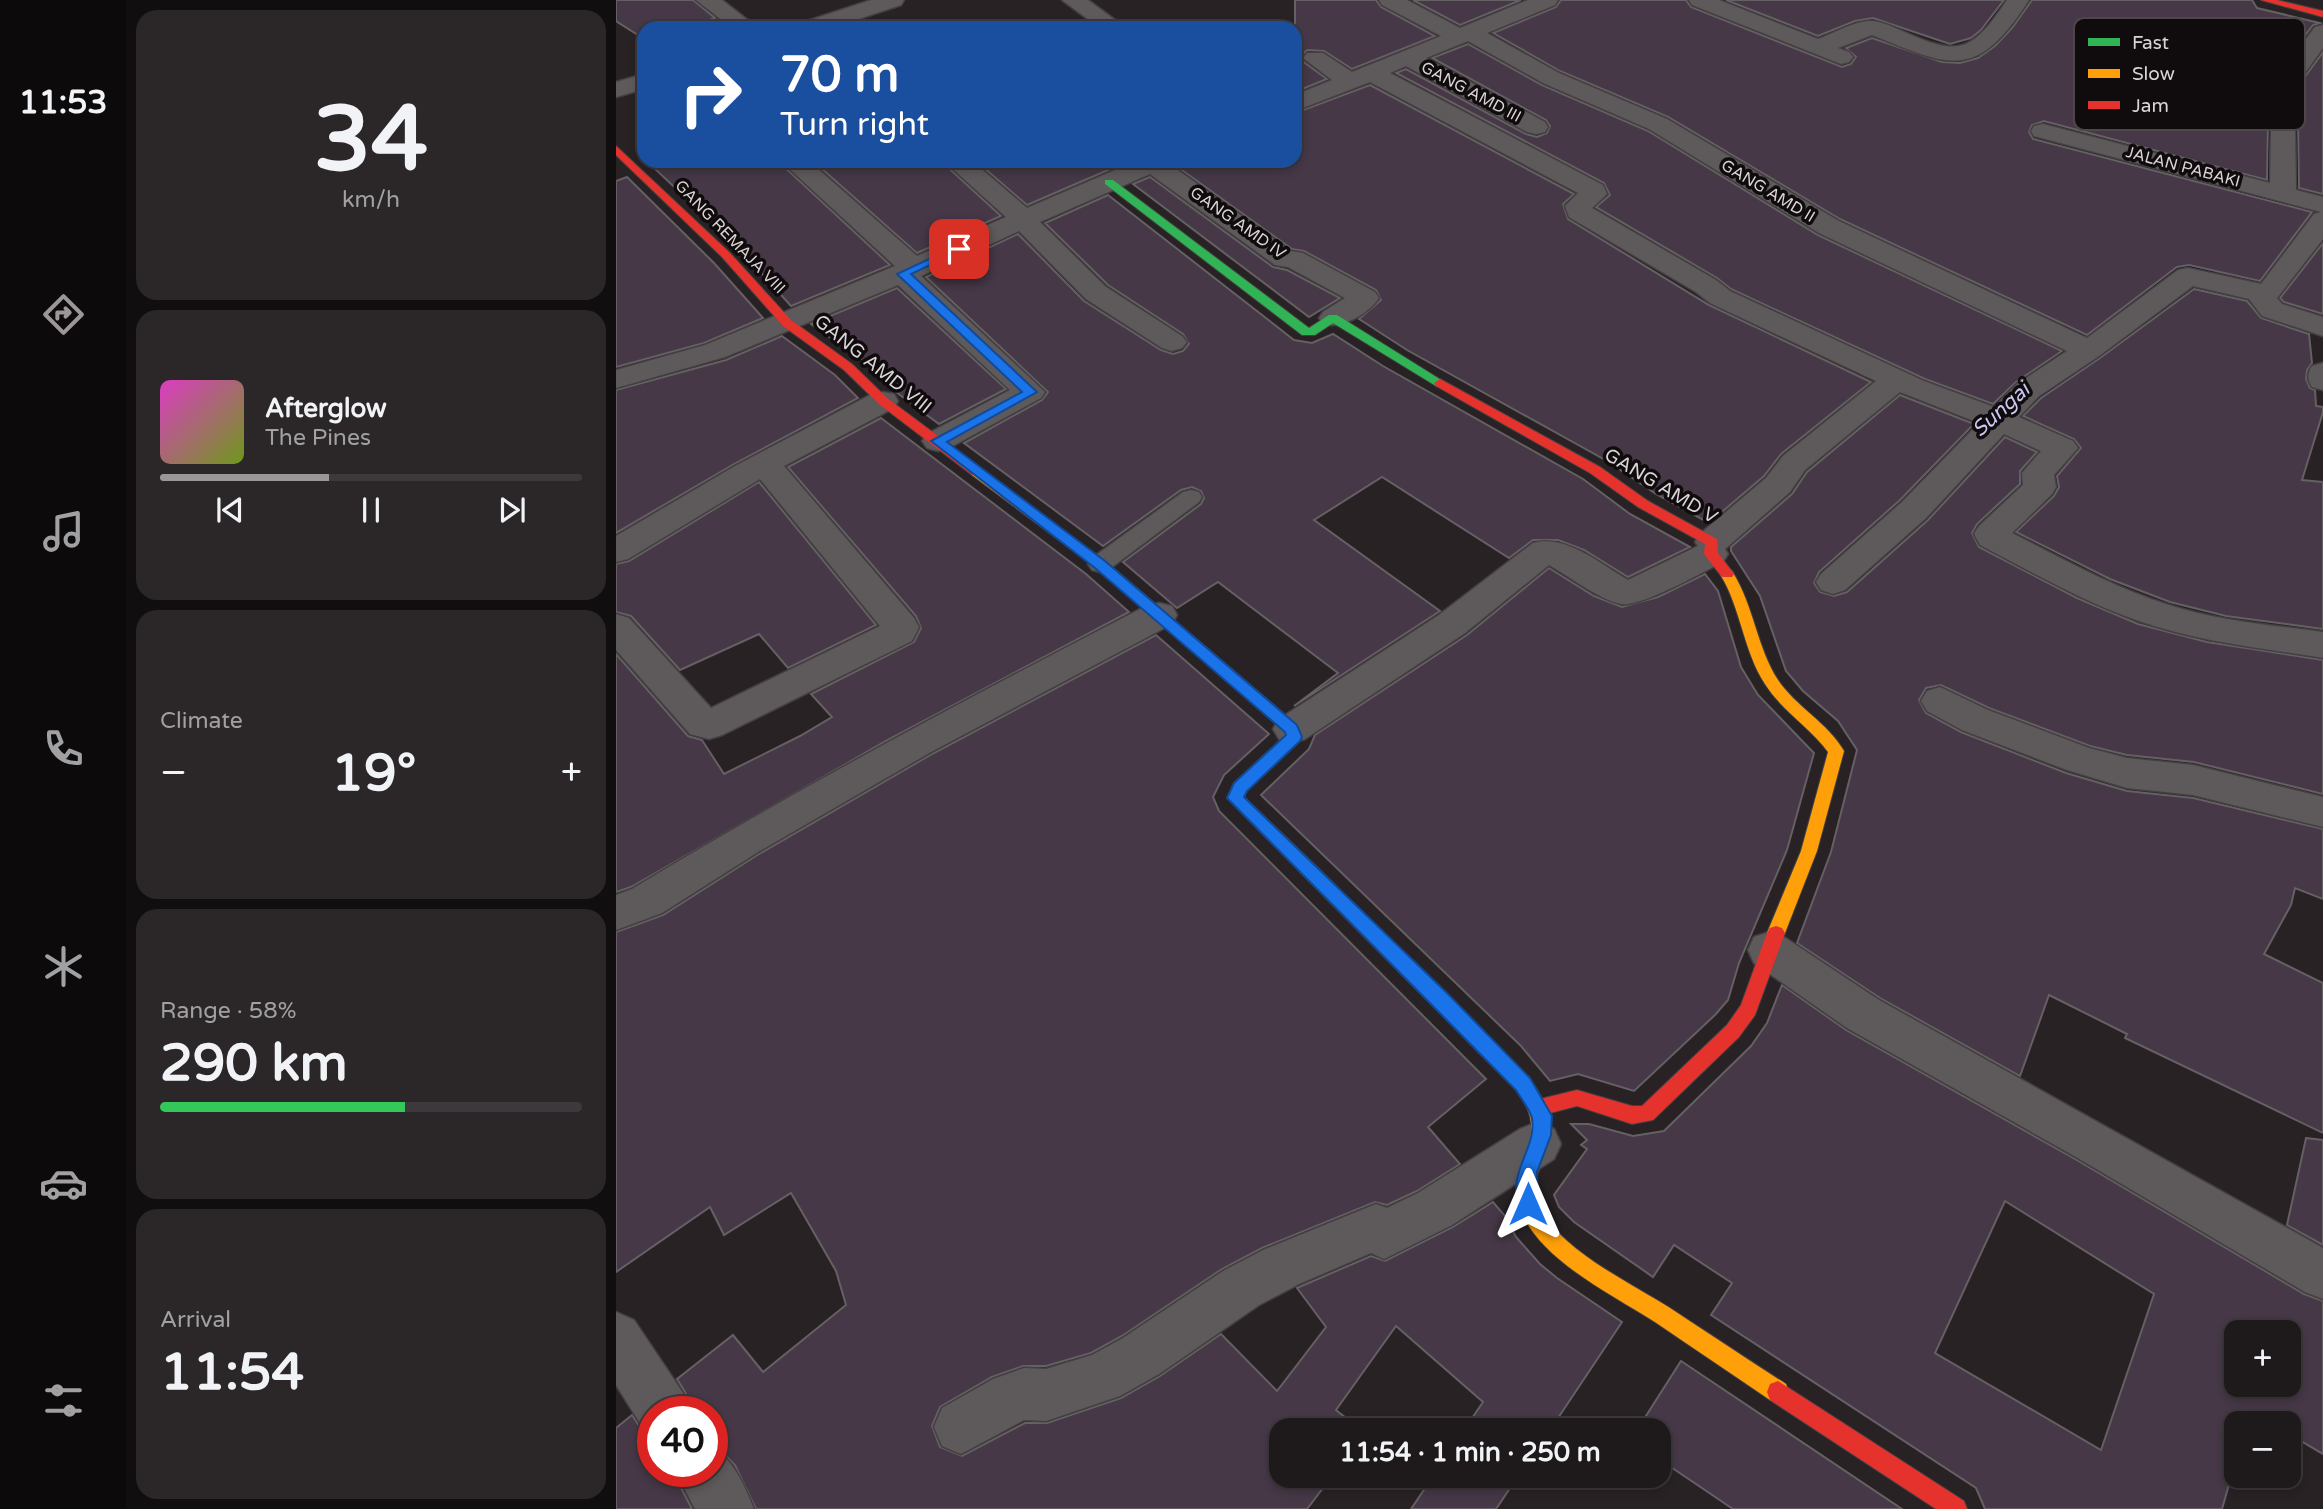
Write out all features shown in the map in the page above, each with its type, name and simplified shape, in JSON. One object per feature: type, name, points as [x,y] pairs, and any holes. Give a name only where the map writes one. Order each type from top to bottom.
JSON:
[{"type":"street","points":[[707,0],[737,21]]},
{"type":"street","points":[[830,21],[893,0]]},
{"type":"street","points":[[1073,0],[1104,21]]},
{"type":"street","name":"GANG AMD II","points":[[1390,0],[1551,78],[1658,124],[1829,227],[2081,346]]},
{"type":"street","points":[[1302,100],[1546,0]]},
{"type":"street","points":[[1700,0],[1846,59]]},
{"type":"street","points":[[1819,47],[1871,27],[1931,51],[1957,54],[1970,50],[1999,30],[2018,0]]},
{"type":"street","points":[[2266,0],[2323,14]]},
{"type":"street","points":[[2305,56],[2323,32]]},
{"type":"street","name":"GANG AMD III","points":[[1406,57],[1536,127]]},
{"type":"street","points":[[1315,58],[1360,77],[1594,191],[1594,194],[1578,206],[1578,211],[1706,286],[1713,294],[1897,379],[1993,417],[2062,449],[2038,473],[2040,486],[1991,534],[1992,537],[2105,593],[2154,613],[2232,631],[2323,645]]},
{"type":"street","points":[[616,90],[637,83]]},
{"type":"street","points":[[2276,192],[2282,130]]},
{"type":"street","name":"JALAN PABAKI","points":[[2043,131],[2323,205]]},
{"type":"street","name":"GANG REMAJA VIII","points":[[621,160],[726,255],[787,323]]},
{"type":"street","points":[[801,168],[1030,392],[938,441]]},
{"type":"street","points":[[965,168],[1025,220],[1032,231],[1096,293],[1172,342]]},
{"type":"street","points":[[616,379],[715,351],[787,323],[1141,168]]},
{"type":"street","name":"GANG AMD IV","points":[[1163,168],[1285,259],[1293,259],[1365,298],[1333,318]]},
{"type":"street","points":[[1109,182],[1306,332],[1311,332],[1333,318]]},
{"type":"street","points":[[1833,582],[1914,510],[1993,417],[2081,346],[2188,276],[2259,293],[2270,291],[2323,220]]},
{"type":"street","points":[[2259,293],[2272,310],[2323,327]]},
{"type":"street","name":"GANG AMD V","points":[[1333,318],[1395,358],[1595,470],[1712,548],[1743,603],[1759,658],[1774,687],[1828,735],[1836,751],[1809,851],[1769,950],[1749,1009],[1741,1021],[1646,1114],[1632,1115],[1577,1098],[1538,1126]]},
{"type":"street","name":"GANG AMD VIII","points":[[787,323],[848,368],[883,401],[1100,564],[1292,729]]},
{"type":"street","points":[[2323,372],[2323,382]]},
{"type":"street","points":[[1897,379],[1794,463],[1778,485],[1712,548],[1632,593],[1624,593],[1551,551],[1545,551],[1452,624],[1292,729],[1294,737],[1240,787],[1236,798],[1523,1084],[1538,1126],[1525,1188],[1528,1204],[1536,1220],[1576,1259],[1956,1509]]},
{"type":"street","points":[[616,551],[764,463],[883,401]]},
{"type":"street","points":[[616,627],[704,723],[709,724],[899,632],[901,627],[764,463]]},
{"type":"street","points":[[616,913],[647,901],[744,841],[917,742],[1159,615]]},
{"type":"street","points":[[1940,702],[1975,720],[2081,760],[2127,773],[2193,780],[2323,812]]},
{"type":"street","points":[[1769,950],[1863,1014],[2093,1142],[2323,1275]]},
{"type":"street","points":[[961,1427],[1024,1394],[1046,1395],[1102,1378],[1141,1356],[1241,1288],[1281,1267],[1376,1227],[1384,1235],[1435,1209],[1538,1126]]},
{"type":"street","points":[[616,1338],[654,1396]]},
{"type":"street","points":[[713,1487],[727,1509]]},
{"type":"lane","points":[[1100,564],[1191,497]]},
{"type":"building","points":[[616,0],[693,0],[715,18],[706,21],[637,21],[637,34],[616,21]]},
{"type":"building","points":[[1295,0],[1376,0],[1381,7],[1435,36],[1352,69],[1324,51],[1307,50],[1302,55],[1302,21],[1295,21]]},
{"type":"building","points":[[1413,0],[1521,0],[1460,25]]},
{"type":"building","points":[[1561,0],[1686,0],[1691,7],[1842,67],[1851,64],[1856,57],[1846,48],[1872,38],[1942,62],[1960,63],[1978,58],[1995,46],[2012,28],[2032,0],[2252,0],[2257,8],[2299,18],[2074,18],[2074,129],[2044,121],[2032,125],[2029,132],[2033,139],[2312,212],[2260,281],[2189,265],[2177,267],[2087,335],[1840,219],[1668,117],[1560,71],[1493,33],[1556,7]]},
{"type":"building","points":[[1726,0],[2004,0],[1981,30],[1971,38],[1950,44],[1873,18],[1855,21],[1818,36]]},
{"type":"building","points":[[2305,19],[2320,23],[2313,25],[2305,36]]},
{"type":"building","points":[[1468,44],[1542,85],[1648,131],[1818,235],[2062,351],[2016,382],[1993,404],[1925,379],[1731,289],[1717,278],[1596,207],[1610,195],[1604,183],[1396,73],[1406,69],[1526,134],[1537,137],[1547,133],[1550,126],[1546,120],[1432,58]]},
{"type":"building","points":[[2323,52],[2323,194],[2299,188],[2298,130],[2305,130],[2305,77]]},
{"type":"building","points":[[1302,61],[1327,79],[1302,89]]},
{"type":"building","points":[[1370,85],[1574,194],[1563,204],[1568,219],[1709,305],[1871,382],[1781,454],[1764,476],[1709,523],[1656,494],[1607,461],[1407,350],[1359,319],[1381,300],[1376,290],[1304,251],[1292,249],[1179,168],[1302,168],[1302,110]]},
{"type":"building","points":[[2078,130],[2268,130],[2267,180]]},
{"type":"building","points":[[654,168],[786,168],[890,265],[791,306],[738,247]]},
{"type":"building","points":[[821,168],[949,168],[1001,216],[917,253]]},
{"type":"building","points":[[984,168],[1113,168],[1027,205]]},
{"type":"building","points":[[627,177],[714,263],[763,318],[704,343],[616,367],[616,181]]},
{"type":"building","points":[[1150,177],[1273,267],[1287,270],[1340,298],[1309,317],[1133,184]]},
{"type":"building","points":[[1108,195],[1294,340],[1312,343],[1333,334],[1383,366],[1583,479],[1630,514],[1690,547],[1628,577],[1584,550],[1558,540],[1533,540],[1509,558],[1382,477],[1314,520],[1440,611],[1294,706],[1338,673],[1218,582],[1177,608],[1123,562],[1201,504],[1204,498],[1201,491],[1192,487],[1181,490],[1103,546],[964,443],[1042,400],[1048,392],[926,277],[1018,234],[1084,301],[1161,350],[1173,354],[1183,351],[1189,344],[1183,334],[1108,285],[1045,223]]},
{"type":"building","points":[[2323,243],[2323,314],[2284,302],[2280,298]]},
{"type":"building","points":[[897,288],[1006,389],[939,424],[896,392],[861,359],[811,324]]},
{"type":"building","points":[[2194,289],[2247,301],[2261,318],[2309,334],[2312,363],[2307,370],[2306,379],[2310,388],[2315,390],[2316,406],[2323,407],[2323,412],[2302,480],[2323,482],[2323,629],[2226,616],[2170,602],[2110,579],[2016,532],[2054,496],[2059,487],[2057,476],[2081,448],[2074,439],[2023,416],[2041,398]]},
{"type":"building","points":[[782,336],[835,375],[858,398],[734,464],[616,533],[616,390],[726,360]]},
{"type":"building","points":[[1900,395],[1974,424],[1900,500],[1819,572],[1814,583],[1820,592],[1834,596],[1847,592],[1928,520],[2005,437],[2037,452],[2020,471],[2020,484],[1977,524],[1972,533],[1979,547],[2077,598],[2138,624],[2207,642],[2323,660],[2323,794],[2194,762],[2127,755],[2090,746],[1989,708],[1941,685],[1926,688],[1919,700],[1926,713],[1961,732],[2066,773],[2127,791],[2193,798],[2323,829],[2323,899],[2295,888],[2291,905],[2264,954],[2323,983],[2323,1133],[2125,1038],[2127,1034],[2049,995],[2020,1076],[1880,998],[1797,943],[1831,852],[1857,750],[1838,721],[1803,691],[1786,671],[1760,596],[1731,547],[1792,494],[1807,472]]},
{"type":"building","points":[[881,418],[1086,574],[1129,612],[886,741],[631,887],[616,892],[616,654],[688,736],[702,740],[724,774],[832,717],[811,694],[914,642],[921,628],[916,616],[788,467]]},
{"type":"building","points":[[759,482],[876,625],[788,668],[759,634],[680,670],[631,616],[616,612],[616,564],[629,561]]},
{"type":"building","points":[[1549,568],[1594,596],[1622,607],[1658,597],[1705,574],[1718,591],[1741,667],[1758,695],[1814,753],[1787,850],[1739,963],[1728,1000],[1634,1091],[1578,1074],[1550,1081],[1521,1046],[1261,795],[1309,749],[1315,735],[1467,635]]},
{"type":"building","points":[[1156,635],[1269,734],[1224,775],[1213,797],[1219,811],[1486,1079],[1428,1127],[1460,1164],[1417,1191],[1387,1205],[1375,1202],[1262,1248],[1222,1269],[1122,1336],[1091,1353],[1046,1366],[1023,1366],[992,1377],[940,1407],[932,1426],[940,1447],[962,1456],[1025,1423],[1047,1423],[1121,1398],[1160,1376],[1221,1334],[1277,1391],[1326,1327],[1297,1288],[1371,1256],[1385,1261],[1453,1227],[1493,1202],[1505,1216],[1516,1237],[1540,1264],[1622,1322],[1558,1418],[1472,1418],[1483,1402],[1396,1326],[1336,1410],[1346,1418],[1269,1418],[1269,1488],[1323,1488],[1307,1509],[756,1509],[735,1465],[728,1458],[728,1396],[686,1396],[677,1379],[733,1335],[763,1372],[846,1305],[836,1271],[791,1193],[724,1235],[710,1207],[616,1272],[616,932],[663,915],[759,854],[932,754]]},
{"type":"building","points":[[1782,985],[1846,1030],[2075,1159],[2304,1294],[2323,1301],[2323,1454],[2301,1441],[2301,1411],[2224,1411],[2224,1488],[2228,1488],[2222,1509],[1985,1509],[1976,1488],[1711,1315],[1732,1283],[1674,1245],[1653,1277],[1574,1222],[1559,1207],[1554,1195],[1587,1149],[1581,1145],[1587,1140],[1571,1124],[1589,1124],[1633,1136],[1664,1131],[1751,1046],[1767,1023]],"holes":[[[2005,1201],[2154,1294],[2101,1450],[1935,1353]]]},
{"type":"building","points":[[2306,1138],[2323,1140],[2323,1245],[2287,1225]]},
{"type":"building","points":[[1681,1361],[1902,1509],[1733,1509],[1671,1467],[1671,1418],[1645,1418]]},
{"type":"building","points":[[632,1415],[637,1423],[637,1487],[681,1487],[692,1509],[616,1509],[616,1428]]},
{"type":"building","points":[[1425,1488],[1510,1488],[1496,1509],[1411,1509]]},
{"type":"waterway","name":"Sungai","points":[[2021,0],[2007,26],[2013,31],[2031,36],[2074,40]]},
{"type":"waterway","name":"Sungai","points":[[1993,415],[2057,360],[2235,225],[2266,195],[2275,146],[2271,130]]},
{"type":"traffic: fast","points":[[1109,182],[1306,332],[1311,332],[1333,318],[1440,383]]},
{"type":"traffic: fast","points":[[1312,873],[1523,1084]]},
{"type":"traffic: slow","points":[[977,472],[1100,564],[1292,729],[1294,737],[1240,787],[1235,798],[1312,873]]},
{"type":"traffic: slow","points":[[1727,574],[1741,599],[1758,654],[1770,680],[1836,751],[1809,851],[1776,933]]},
{"type":"traffic: slow","points":[[1523,1084],[1536,1104],[1541,1121],[1537,1148],[1527,1173],[1525,1187],[1528,1204],[1536,1220],[1566,1251],[1607,1281],[1778,1392]]},
{"type":"traffic: jam","points":[[2266,0],[2323,14]]},
{"type":"traffic: jam","points":[[616,149],[726,255],[787,323],[848,367],[883,401],[977,472]]},
{"type":"traffic: jam","points":[[1440,383],[1595,470],[1643,504],[1712,542],[1711,554],[1727,574]]},
{"type":"traffic: jam","points":[[1539,1107],[1577,1098],[1632,1115],[1646,1114],[1733,1031],[1749,1009],[1776,933]]},
{"type":"traffic: jam","points":[[1778,1392],[1956,1509]]},
{"type":"route","points":[[959,249],[903,274],[1015,381],[1030,392],[938,441],[1100,564],[1292,729],[1294,737],[1240,787],[1236,798],[1523,1084],[1542,1116],[1541,1135],[1527,1172],[1525,1188],[1528,1204]]}]
